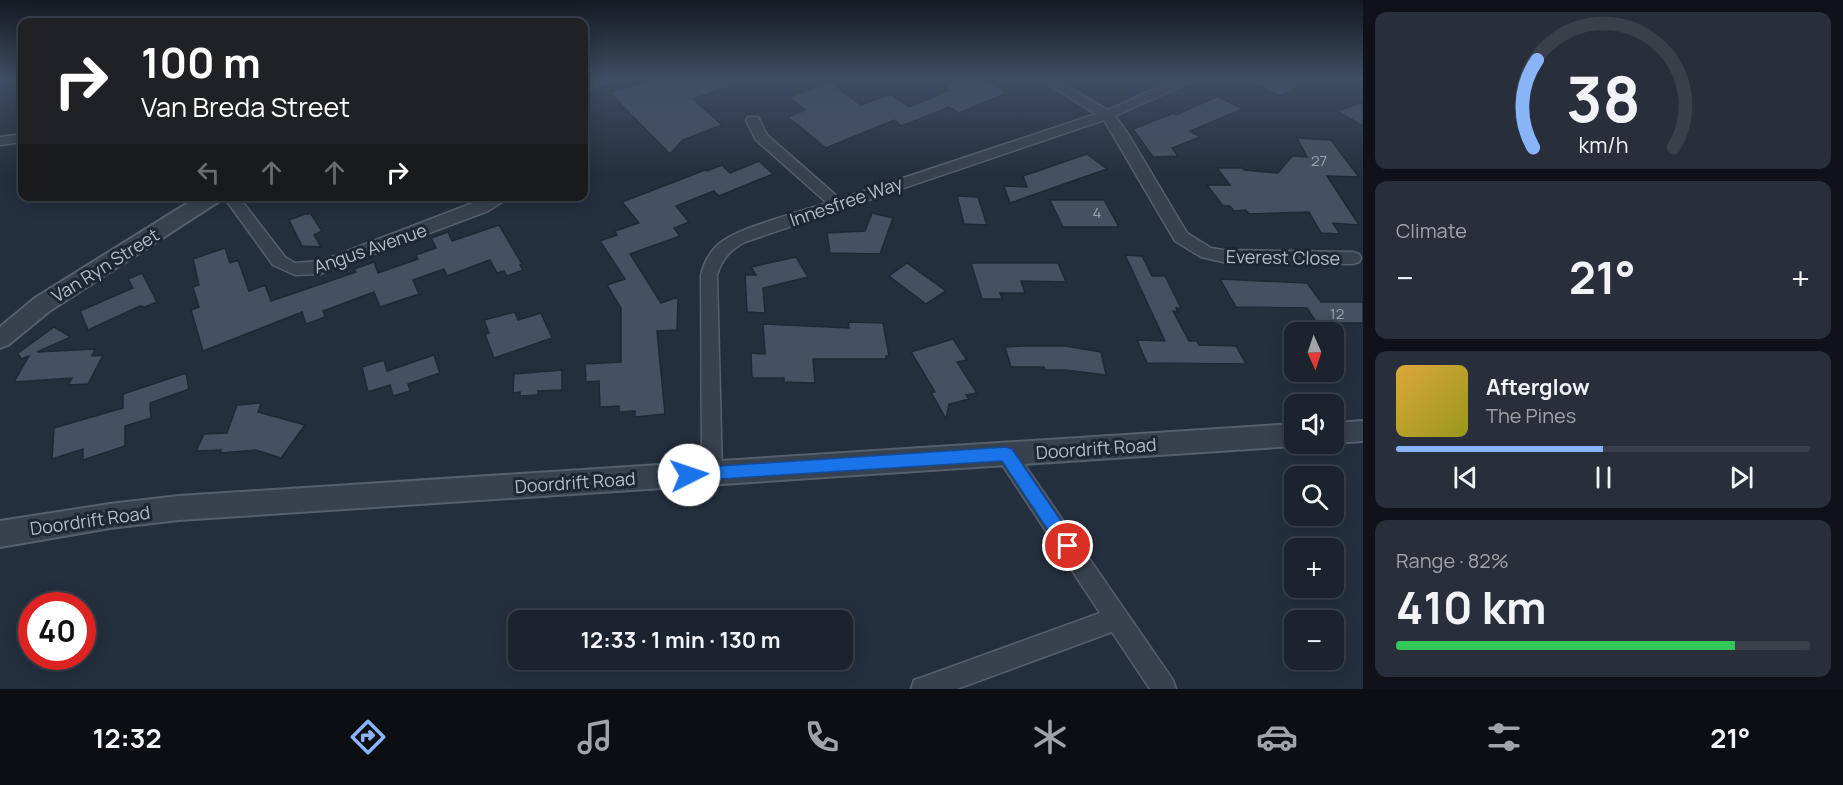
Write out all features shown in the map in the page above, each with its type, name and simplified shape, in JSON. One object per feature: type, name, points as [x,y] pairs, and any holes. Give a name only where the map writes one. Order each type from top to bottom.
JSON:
[{"type":"street","points":[[1100,111],[1107,115]]},
{"type":"street","name":"Innesfree Way","points":[[712,473],[708,289],[712,262],[727,245],[739,238],[837,204],[1115,111]]},
{"type":"street","name":"Everest Close","points":[[1107,115],[1121,134],[1174,228],[1193,246],[1223,256],[1353,258]]},
{"type":"street","points":[[753,120],[761,137],[837,204]]},
{"type":"street","points":[[0,141],[18,139]]},
{"type":"street","name":"Van Ryn Street","points":[[0,339],[44,304],[206,201]]},
{"type":"street","name":"Angus Avenue","points":[[234,201],[279,261],[289,268],[304,270],[326,266],[494,201]]},
{"type":"street","points":[[1344,432],[1363,431]]},
{"type":"street","name":"Doordrift Road","points":[[0,534],[110,516],[179,508],[1284,436]]},
{"type":"street","points":[[1006,454],[1164,689]]},
{"type":"street","points":[[923,689],[1117,619]]},
{"type":"building","points":[[628,111],[707,111],[722,125],[683,140],[670,154]]},
{"type":"building","points":[[802,111],[939,111],[902,126],[894,120],[826,148],[788,117]]},
{"type":"building","points":[[1185,111],[1238,111],[1190,131],[1200,137],[1172,148],[1178,156],[1153,157],[1133,129],[1174,113],[1176,115]]},
{"type":"building","points":[[1337,111],[1363,111],[1363,126]]},
{"type":"building","points":[[1297,138],[1331,140],[1359,177],[1327,176],[1359,225],[1333,223],[1340,234],[1321,233],[1309,212],[1249,214],[1246,210],[1234,211],[1230,206],[1223,206],[1207,185],[1230,185],[1217,168],[1242,168],[1278,173],[1292,156],[1307,157]]},
{"type":"building","points":[[1087,154],[1107,169],[1010,203],[1004,186],[1027,187],[1023,176]]},
{"type":"building","points":[[759,161],[773,174],[719,196],[714,191],[676,206],[689,222],[674,228],[680,236],[630,254],[661,303],[678,297],[677,330],[657,331],[665,414],[635,417],[635,411],[619,412],[619,406],[600,407],[599,381],[586,382],[585,364],[621,362],[621,308],[607,285],[625,279],[600,241],[617,235],[615,231],[639,223],[622,202],[705,170],[722,165],[730,173]]},
{"type":"building","points":[[957,196],[978,197],[987,225],[964,224]]},
{"type":"building","points":[[1050,200],[1104,200],[1119,227],[1063,227]]},
{"type":"building","points":[[872,213],[893,218],[880,254],[830,253],[827,233],[865,231]]},
{"type":"building","points":[[311,214],[322,231],[314,235],[321,247],[302,246],[289,220]]},
{"type":"building","points":[[499,225],[522,264],[520,265],[523,270],[507,276],[504,271],[497,273],[490,260],[447,276],[444,269],[413,280],[419,294],[380,307],[374,292],[323,311],[325,317],[306,324],[302,312],[203,351],[191,310],[199,307],[193,287],[199,285],[193,259],[225,248],[230,263],[238,260],[249,291],[265,285],[271,301],[356,272],[354,269],[374,262],[378,273],[418,259],[416,255],[436,248],[431,238],[448,232],[452,241]]},
{"type":"building","points":[[1125,255],[1142,256],[1152,276],[1165,276],[1181,308],[1176,308],[1178,312],[1173,311],[1189,341],[1197,341],[1199,345],[1236,346],[1246,364],[1147,363],[1137,340],[1165,341]]},
{"type":"building","points":[[796,257],[808,277],[763,288],[765,313],[747,312],[745,275],[756,275],[751,267]]},
{"type":"building","points":[[907,263],[946,291],[926,304],[889,276]]},
{"type":"building","points":[[971,263],[1058,263],[1066,282],[1021,281],[1025,293],[1000,293],[1002,299],[982,299]]},
{"type":"building","points":[[142,273],[157,302],[145,307],[140,306],[88,330],[80,311],[133,288],[128,279]]},
{"type":"building","points":[[1220,279],[1307,283],[1321,302],[1363,302],[1363,323],[1316,322],[1307,308],[1236,307]]},
{"type":"building","points":[[515,312],[518,320],[541,313],[552,338],[494,358],[485,334],[489,333],[484,320]]},
{"type":"building","points":[[848,322],[883,323],[889,356],[886,356],[886,359],[813,359],[815,383],[784,382],[784,378],[752,378],[751,353],[765,354],[763,324],[849,328]]},
{"type":"building","points":[[54,327],[71,337],[37,352],[95,349],[92,356],[103,355],[88,384],[68,385],[72,378],[14,382],[29,356],[21,359],[18,353]]},
{"type":"building","points":[[953,339],[967,360],[957,362],[977,393],[966,395],[969,399],[949,404],[946,419],[931,392],[935,392],[911,352]]},
{"type":"building","points":[[1065,346],[1101,352],[1106,375],[1045,370],[1044,367],[1011,367],[1005,347]]},
{"type":"building","points":[[434,355],[440,373],[408,384],[410,391],[393,396],[390,385],[368,392],[362,367],[384,360],[387,371]]},
{"type":"building","points":[[562,370],[562,390],[538,391],[538,395],[520,396],[520,392],[513,393],[514,374]]},
{"type":"building","points":[[186,373],[189,389],[150,403],[151,418],[125,426],[125,446],[83,460],[83,449],[52,459],[54,428],[123,408],[123,394]]},
{"type":"building","points":[[261,403],[258,412],[305,425],[281,458],[256,450],[220,453],[221,450],[196,451],[204,434],[227,433],[237,405]]},
{"type":"route","points":[[689,475],[1006,454],[1068,546]]}]
